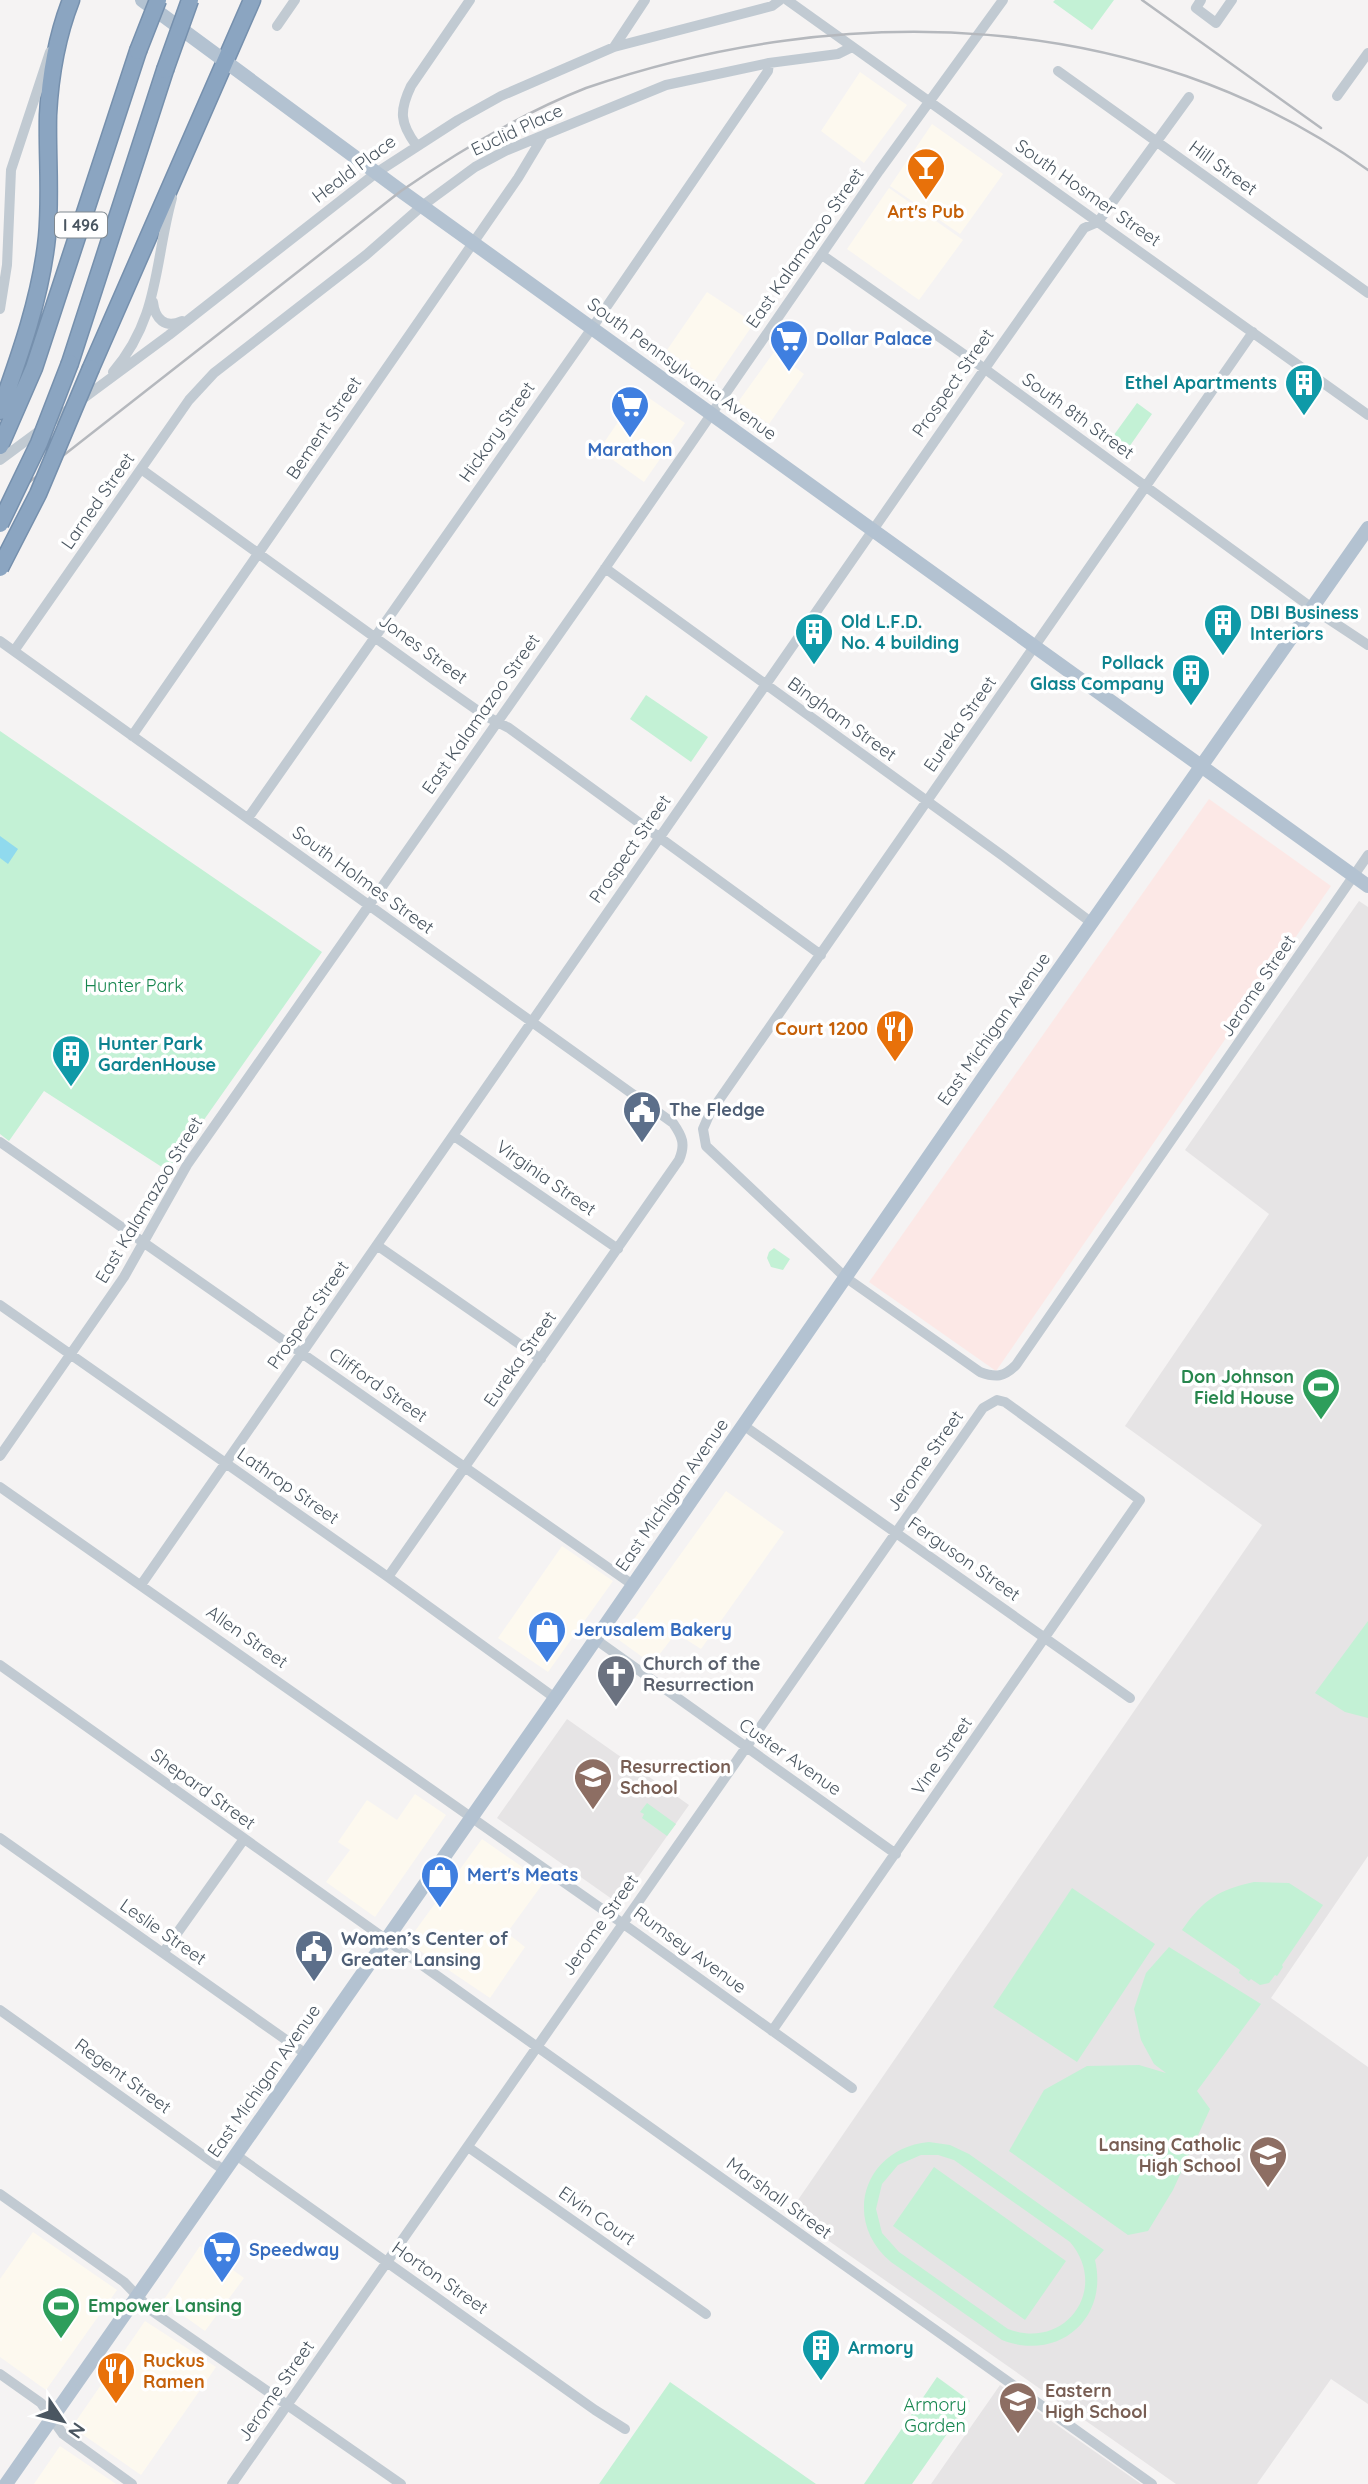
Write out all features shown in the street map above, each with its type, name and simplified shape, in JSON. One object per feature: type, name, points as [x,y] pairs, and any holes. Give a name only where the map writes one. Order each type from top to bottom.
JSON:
[{"type":"highway","points":[[0,411],[14,396],[44,260],[49,203],[49,102],[55,55],[71,0]]},
{"type":"highway","name":"I 496","points":[[0,446],[14,396],[38,356],[138,51],[158,0]]},
{"type":"highway","name":"I 496","points":[[0,524],[34,454],[70,363],[190,0]]},
{"type":"highway","points":[[0,568],[35,501],[252,0]]},
{"type":"main road","name":"South Pennsylvania Avenue","points":[[142,0],[376,173],[1368,886]]},
{"type":"main road","name":"East Michigan Avenue","points":[[6,2484],[1368,528]]},
{"type":"street","points":[[277,26],[295,0]]},
{"type":"street","points":[[416,145],[404,125],[404,101],[411,86],[470,0]]},
{"type":"street","points":[[614,47],[645,0]]},
{"type":"street","name":"Heald Place","points":[[0,460],[156,345],[376,173],[416,145],[501,96],[614,47],[772,6],[780,0]]},
{"type":"street","name":"South Hosmer Street","points":[[787,0],[1368,415]]},
{"type":"street","name":"East Kalamazoo Street","points":[[0,1456],[71,1355],[145,1242],[187,1165],[1003,0]]},
{"type":"street","points":[[1198,4],[1216,23],[1232,0]]},
{"type":"street","points":[[0,309],[7,265],[11,170],[48,55],[63,24]]},
{"type":"street","name":"Euclid Place","points":[[214,373],[366,255],[422,206],[475,167],[505,151],[666,85],[769,63],[838,54],[852,47]]},
{"type":"street","points":[[1337,96],[1368,53]]},
{"type":"street","name":"Hickory Street","points":[[248,818],[592,328],[768,71],[769,63]]},
{"type":"street","name":"Hill Street","points":[[1058,71],[1368,293]]},
{"type":"street","name":"Prospect Street","points":[[141,1585],[1084,228],[1098,222],[1189,97]]},
{"type":"street","name":"Bement Street","points":[[132,736],[532,157],[542,138]]},
{"type":"street","points":[[93,391],[131,349],[145,320],[153,297],[163,231],[186,154]]},
{"type":"street","name":"South 8th Street","points":[[822,255],[985,369],[1312,608],[1368,645]]},
{"type":"street","points":[[153,297],[155,313],[163,322],[177,324],[191,317]]},
{"type":"street","name":"Eureka Street","points":[[845,1276],[718,1159],[706,1146],[703,1129],[710,1113],[1253,332]]},
{"type":"street","name":"Larned Street","points":[[14,651],[189,400],[214,373]]},
{"type":"street","name":"Jones Street","points":[[141,469],[434,680],[497,721],[660,837],[821,955]]},
{"type":"street","name":"Bingham Street","points":[[605,568],[1092,923]]},
{"type":"street","name":"South Holmes Street","points":[[0,641],[673,1123],[684,1141],[684,1150],[679,1160]]},
{"type":"street","name":"Jerome Street","points":[[845,1276],[980,1372],[994,1378],[1005,1375],[1015,1366],[1368,855]]},
{"type":"street","name":"Virginia Street","points":[[454,1136],[618,1249]]},
{"type":"street","name":"Clifford Street","points":[[0,1142],[633,1585]]},
{"type":"street","name":"Eureka Street","points":[[388,1577],[679,1160]]},
{"type":"street","points":[[378,1246],[541,1359]]},
{"type":"street","name":"Lathrop Street","points":[[0,1305],[388,1577],[555,1698]]},
{"type":"street","name":"Jerome Street","points":[[232,2484],[983,1408],[997,1400],[1005,1402]]},
{"type":"street","name":"Vine Street","points":[[772,2031],[1140,1500],[1005,1402]]},
{"type":"street","name":"Ferguson Street","points":[[743,1426],[1130,1698]]},
{"type":"street","name":"Allen Street","points":[[0,1487],[472,1818]]},
{"type":"street","name":"Custer Avenue","points":[[595,1639],[896,1854]]},
{"type":"street","name":"Shepard Street","points":[[0,1665],[386,1940]]},
{"type":"street","name":"Rumsey Avenue","points":[[472,1818],[852,2088]]},
{"type":"street","name":"Leslie Street","points":[[0,1838],[306,2054]]},
{"type":"street","points":[[163,1953],[244,1839]]},
{"type":"street","name":"Marshall Street","points":[[386,1940],[1152,2484]]},
{"type":"street","name":"Regent Street","points":[[0,2010],[225,2171]]},
{"type":"street","name":"Elvin Court","points":[[468,2147],[706,2314]]},
{"type":"street","name":"Horton Street","points":[[236,2155],[625,2429]]},
{"type":"street","points":[[0,2194],[124,2282],[152,2311],[401,2484]]},
{"type":"street","points":[[0,2374],[41,2403],[63,2434],[132,2484]]},
{"type":"shaded area","points":[[860,72],[907,105],[864,163],[821,131]]},
{"type":"shaded area","points":[[932,124],[1003,174],[960,234],[890,186]]},
{"type":"shaded area","points":[[889,188],[963,240],[919,300],[847,249]]},
{"type":"shaded area","points":[[707,292],[754,323],[713,383],[667,350]]},
{"type":"shaded area","points":[[774,352],[804,374],[769,424],[738,402]]},
{"type":"shaded area","points":[[639,391],[685,423],[644,482],[599,450]]},
{"type":"shaded area","points":[[1209,799],[1331,886],[996,1371],[869,1282]]},
{"type":"shaded area","points":[[1359,901],[1368,907],[1368,1856],[1271,1998],[1368,2067],[1368,2404],[1331,2379],[1257,2484],[1176,2484],[789,2213],[1262,1525],[1125,1426],[1269,1214],[1185,1150]]},
{"type":"shaded area","points":[[726,1491],[784,1532],[701,1649],[676,1633],[652,1664],[619,1640]]},
{"type":"shaded area","points":[[562,1546],[613,1581],[548,1672],[498,1638]]},
{"type":"shaded area","name":"Resurrection School","points":[[567,1719],[689,1805],[619,1904],[497,1818]]},
{"type":"shaded area","points":[[415,1794],[446,1815],[375,1917],[326,1882],[350,1850],[338,1842],[367,1800],[397,1820]]},
{"type":"shaded area","points":[[482,1839],[544,1882],[507,1933],[525,1947],[490,1998],[407,1942]]},
{"type":"shaded area","points":[[33,2232],[117,2290],[46,2390],[0,2357],[0,2279]]},
{"type":"shaded area","points":[[200,2246],[244,2278],[205,2331],[163,2301]]},
{"type":"shaded area","points":[[145,2321],[216,2367],[141,2475],[72,2427]]},
{"type":"shaded area","name":"Eastern High School","points":[[1000,2385],[1141,2484],[931,2484]]},
{"type":"shaded area","points":[[60,2446],[116,2484],[34,2484]]},
{"type":"green space","points":[[1114,0],[1092,30],[1053,2]]},
{"type":"green space","points":[[1137,403],[1152,414],[1127,450],[1111,439]]},
{"type":"green space","points":[[646,695],[708,737],[691,762],[630,719]]},
{"type":"green space","name":"Hunter Park","points":[[0,731],[322,952],[168,1171],[44,1091],[9,1141],[0,1134]]},
{"type":"green space","points":[[774,1248],[790,1259],[783,1270],[771,1267],[767,1258]]},
{"type":"green space","points":[[1368,1621],[1368,1718],[1345,1712],[1315,1693]]},
{"type":"green space","points":[[647,1803],[676,1824],[667,1836],[642,1818],[644,1814],[640,1812]]},
{"type":"green space","points":[[1254,1882],[1289,1883],[1323,1905],[1277,1976],[1269,1983],[1260,1985],[1251,1979],[1249,1981],[1239,1973],[1240,1970],[1182,1930],[1213,1897]]},
{"type":"green space","points":[[1072,1888],[1155,1944],[1077,2062],[993,2007]]},
{"type":"green space","points":[[1169,1947],[1261,2004],[1197,2091],[1210,2109],[1173,2190],[1148,2231],[1128,2235],[1009,2151],[1044,2090],[1087,2066],[1139,2065],[1166,2073],[1154,2064],[1141,2040],[1134,2009],[1146,1973]]},
{"type":"green space","points":[[929,2142],[950,2145],[969,2154],[1104,2250],[1095,2260],[1097,2281],[1094,2300],[1086,2317],[1075,2330],[1060,2340],[1042,2345],[1023,2345],[1002,2340],[891,2262],[876,2245],[867,2226],[864,2207],[867,2188],[875,2172],[889,2157],[907,2147]],"holes":[[[921,2155],[938,2155],[954,2160],[1070,2242],[1081,2260],[1085,2279],[1083,2296],[1075,2311],[1063,2324],[1047,2331],[1029,2334],[1008,2329],[899,2252],[882,2233],[876,2209],[882,2184],[898,2165]]]},
{"type":"green space","points":[[934,2167],[1066,2261],[1025,2320],[893,2226]]},
{"type":"green space","name":"Armory Garden","points":[[937,2377],[970,2401],[912,2484],[864,2484]]},
{"type":"green space","points":[[670,2382],[816,2484],[599,2484]]},
{"type":"water","points":[[0,836],[18,849],[8,864],[0,858]]},
{"type":"railway","points":[[1142,0],[1321,128]]},
{"type":"railway","points":[[0,505],[401,191],[445,162],[490,134],[561,98],[586,88],[684,60],[784,41],[886,32],[988,35],[1088,49],[1186,76],[1280,116],[1368,170]]},
{"type":"place","name":"Art's Pub","points":[[926,201]]},
{"type":"place","name":"Dollar Palace","points":[[789,373]]},
{"type":"place","name":"Ethel Apartments","points":[[1304,417]]},
{"type":"place","name":"Marathon","points":[[630,439]]},
{"type":"place","name":"DBI Business Interiors","points":[[1223,657]]},
{"type":"place","name":"Old L.F.D. No. 4 building","points":[[814,666]]},
{"type":"place","name":"Pollack Glass Company","points":[[1191,707]]},
{"type":"place","name":"Court 1200","points":[[895,1063]]},
{"type":"place","name":"Hunter Park GardenHouse","points":[[71,1088]]},
{"type":"place","name":"The Fledge","points":[[642,1144]]},
{"type":"place","name":"Don Johnson Field House","points":[[1321,1421]]},
{"type":"place","name":"Jerusalem Bakery","points":[[547,1664]]},
{"type":"place","name":"Church of the Resurrection","points":[[616,1708]]},
{"type":"place","name":"Resurrection School","points":[[593,1811]]},
{"type":"place","name":"Mert's Meats","points":[[440,1909]]},
{"type":"place","name":"Women’s Center of Greater Lansing","points":[[314,1983]]},
{"type":"place","name":"Lansing Catholic High School","points":[[1268,2189]]},
{"type":"place","name":"Speedway","points":[[222,2284]]},
{"type":"place","name":"Empower Lansing","points":[[61,2340]]},
{"type":"place","name":"Armory","points":[[821,2382]]},
{"type":"place","name":"Ruckus Ramen","points":[[116,2405]]},
{"type":"place","name":"Eastern High School","points":[[1018,2435]]}]
